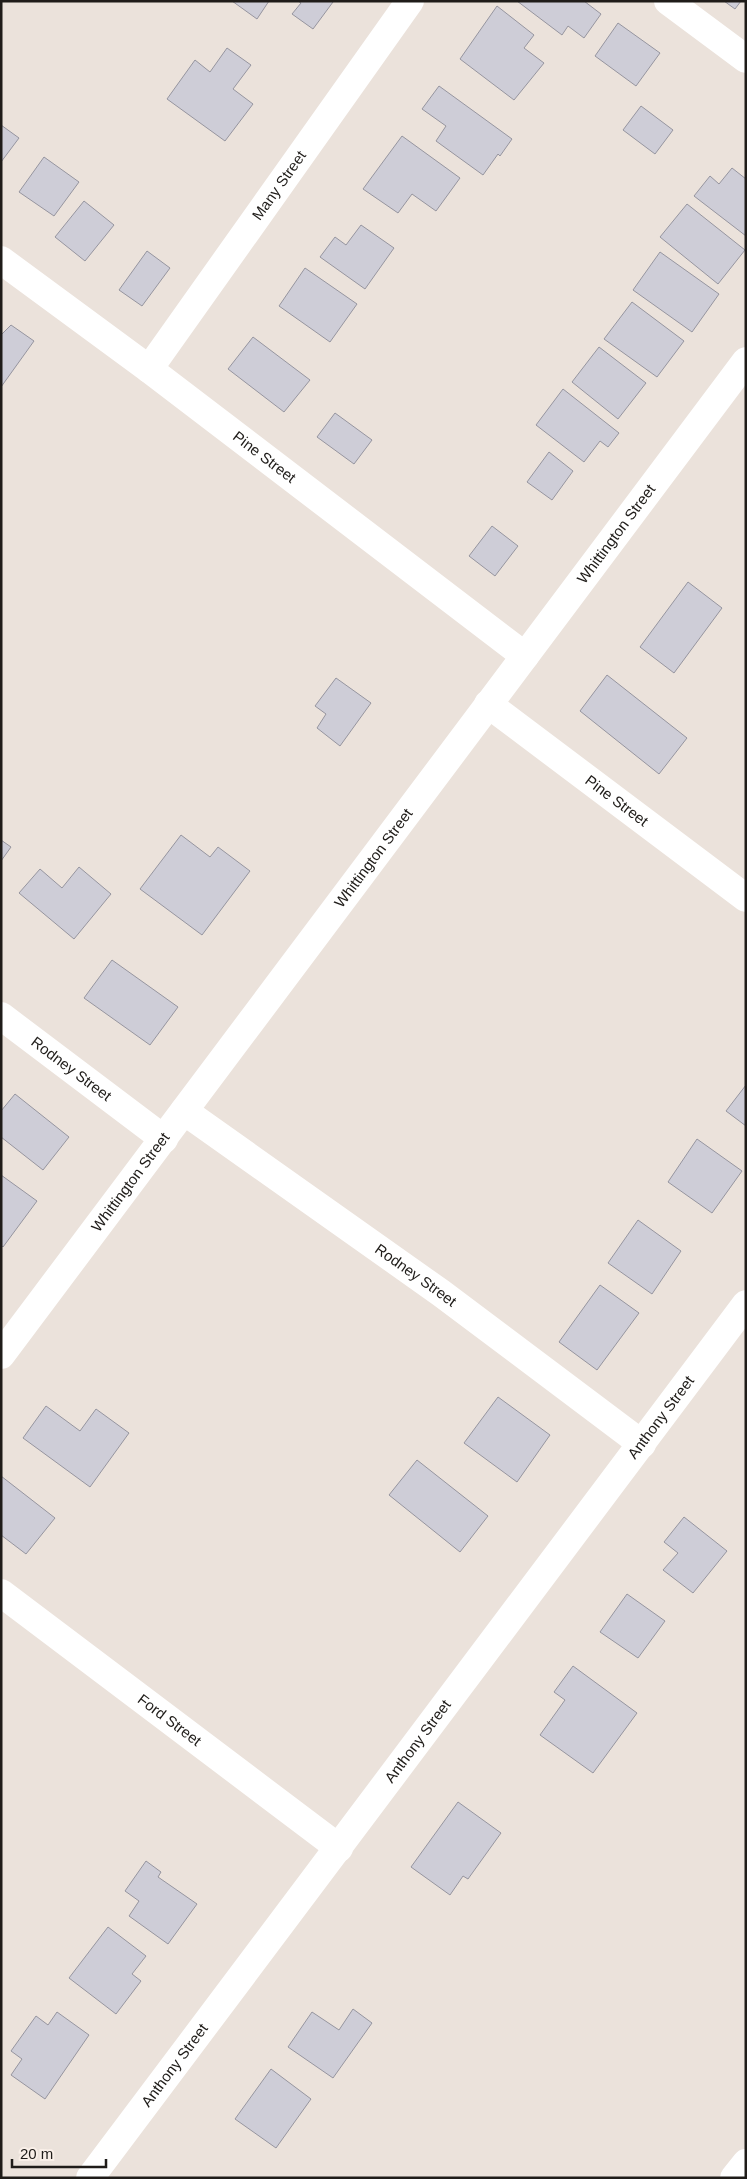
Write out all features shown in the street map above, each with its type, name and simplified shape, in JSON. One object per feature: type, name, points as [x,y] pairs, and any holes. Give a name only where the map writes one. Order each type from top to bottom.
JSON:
[{"type":"street","name":"Many Street","points":[[149,369],[410,1]]},
{"type":"street","points":[[668,1],[746,60]]},
{"type":"street","name":"Pine Street","points":[[1,260],[149,369],[525,656]]},
{"type":"street","name":"Whittington Street","points":[[1,1356],[746,361]]},
{"type":"street","name":"Pine Street","points":[[488,704],[746,898]]},
{"type":"street","name":"Rodney Street","points":[[1,1016],[164,1139]]},
{"type":"street","name":"Rodney Street","points":[[184,1111],[441,1293],[642,1444]]},
{"type":"street","name":"Anthony Street","points":[[90,2178],[746,1304]]},
{"type":"street","name":"Ford Street","points":[[1,1592],[339,1848]]},
{"type":"street","points":[[734,2178],[746,2163]]},
{"type":"building","points":[[232,1],[269,1],[257,19]]},
{"type":"building","points":[[298,1],[333,2],[313,29],[292,14],[301,3]]},
{"type":"building","points":[[517,1],[584,1],[601,14],[584,38],[568,26],[562,35]]},
{"type":"building","points":[[724,1],[741,1],[735,9]]},
{"type":"building","points":[[497,6],[534,35],[524,48],[544,63],[514,100],[460,59]]},
{"type":"building","points":[[618,23],[660,53],[636,86],[595,56]]},
{"type":"building","points":[[227,48],[251,65],[233,89],[253,104],[225,141],[167,99],[195,60],[210,72]]},
{"type":"building","points":[[439,86],[512,139],[483,175],[436,141],[446,126],[422,109]]},
{"type":"building","points":[[641,106],[673,130],[655,154],[623,130]]},
{"type":"building","points":[[1,125],[19,138],[1,162]]},
{"type":"building","points":[[402,136],[460,178],[436,211],[412,194],[398,213],[363,189]]},
{"type":"building","points":[[44,157],[79,182],[54,216],[19,192]]},
{"type":"building","points":[[732,168],[746,179],[746,236],[694,196],[710,176],[719,184]]},
{"type":"building","points":[[84,201],[114,225],[85,261],[55,237]]},
{"type":"building","points":[[687,204],[745,250],[718,284],[660,237]]},
{"type":"building","points":[[361,225],[394,248],[365,289],[320,257],[335,237],[346,245]]},
{"type":"building","points":[[147,251],[170,268],[142,306],[119,290]]},
{"type":"building","points":[[660,252],[719,294],[692,332],[633,290]]},
{"type":"building","points":[[305,268],[357,304],[330,342],[279,306]]},
{"type":"building","points":[[632,302],[684,341],[657,377],[604,339]]},
{"type":"building","points":[[11,325],[34,341],[1,387],[1,335]]},
{"type":"building","points":[[253,337],[310,380],[284,412],[228,369]]},
{"type":"building","points":[[599,347],[646,383],[618,419],[572,382]]},
{"type":"building","points":[[563,389],[619,433],[608,447],[600,441],[584,462],[536,425]]},
{"type":"building","points":[[335,413],[372,440],[354,464],[317,437]]},
{"type":"building","points":[[549,452],[573,471],[552,500],[527,482]]},
{"type":"building","points":[[492,526],[518,546],[495,576],[469,556]]},
{"type":"building","points":[[688,582],[722,608],[674,673],[640,647]]},
{"type":"building","points":[[607,675],[687,738],[659,774],[580,711]]},
{"type":"building","points":[[336,678],[371,703],[340,746],[317,728],[326,714],[315,706]]},
{"type":"building","points":[[181,835],[210,857],[218,847],[250,871],[202,935],[140,889]]},
{"type":"building","points":[[1,840],[11,847],[1,861]]},
{"type":"building","points":[[79,867],[111,894],[74,939],[19,893],[40,869],[62,888]]},
{"type":"building","points":[[112,960],[178,1007],[150,1045],[84,998]]},
{"type":"building","points":[[746,1085],[746,1126],[726,1111]]},
{"type":"building","points":[[15,1094],[69,1137],[43,1170],[1,1137],[1,1111]]},
{"type":"building","points":[[697,1139],[742,1171],[712,1213],[668,1182]]},
{"type":"building","points":[[1,1175],[37,1201],[3,1247],[1,1245]]},
{"type":"building","points":[[638,1220],[681,1251],[652,1294],[608,1263]]},
{"type":"building","points":[[600,1285],[639,1313],[597,1370],[559,1342]]},
{"type":"building","points":[[498,1397],[550,1435],[517,1482],[464,1443]]},
{"type":"building","points":[[46,1406],[80,1431],[96,1409],[129,1433],[90,1487],[23,1438]]},
{"type":"building","points":[[417,1460],[488,1516],[460,1552],[389,1495]]},
{"type":"building","points":[[1,1476],[55,1518],[26,1554],[1,1535]]},
{"type":"building","points":[[684,1517],[727,1551],[693,1593],[663,1570],[678,1553],[664,1542]]},
{"type":"building","points":[[627,1594],[665,1621],[638,1658],[600,1632]]},
{"type":"building","points":[[573,1666],[637,1713],[593,1773],[540,1735],[565,1700],[554,1692]]},
{"type":"building","points":[[458,1802],[501,1833],[468,1879],[463,1876],[450,1895],[411,1867]]},
{"type":"building","points":[[146,1861],[161,1872],[158,1877],[197,1904],[168,1944],[129,1916],[139,1901],[125,1891]]},
{"type":"building","points":[[108,1927],[146,1956],[132,1974],[141,1981],[116,2014],[69,1978]]},
{"type":"building","points":[[353,2009],[372,2023],[333,2078],[288,2047],[312,2012],[339,2030]]},
{"type":"building","points":[[57,2012],[89,2035],[45,2099],[11,2075],[22,2059],[11,2051],[36,2016],[48,2025]]},
{"type":"building","points":[[271,2069],[311,2099],[276,2148],[235,2119]]}]
